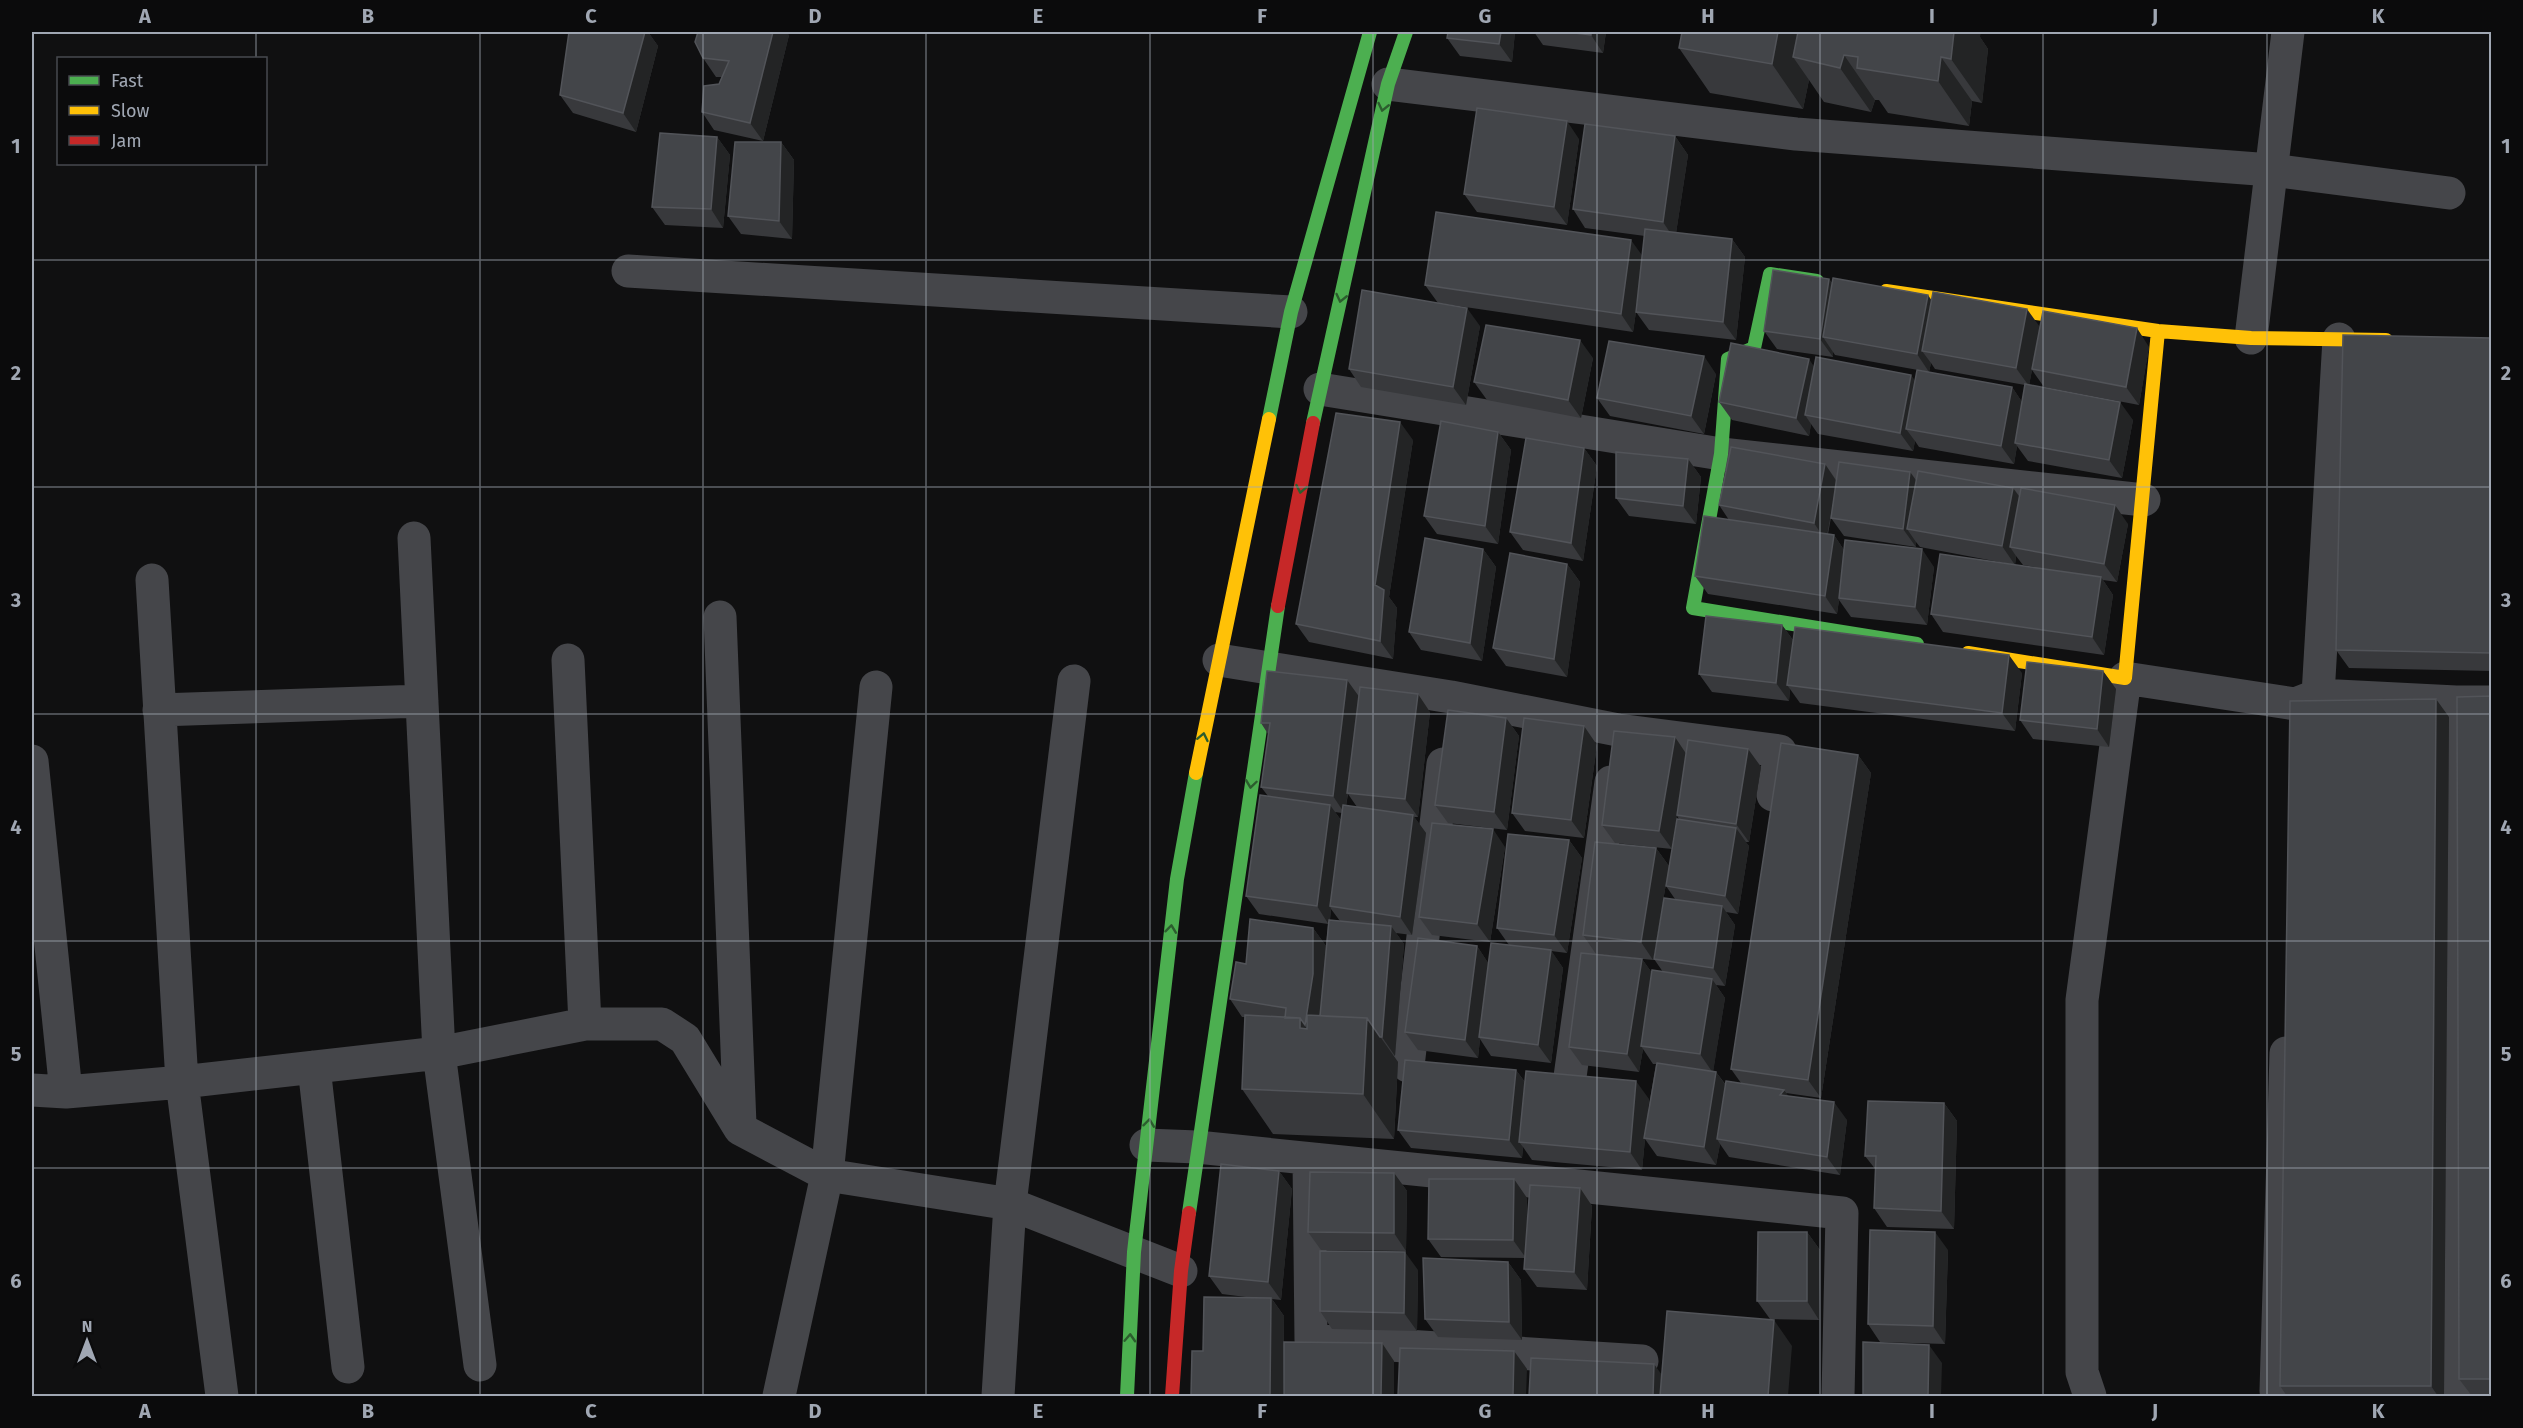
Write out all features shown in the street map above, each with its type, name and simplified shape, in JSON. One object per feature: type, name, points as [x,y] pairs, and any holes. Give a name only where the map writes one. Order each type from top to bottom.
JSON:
[{"type":"street","points":[[1127,1396],[1134,1252],[1176,879],[1187,816],[1291,312],[1370,32]]},
{"type":"street","points":[[1172,1396],[1181,1270],[1197,1147],[1280,594],[1320,389],[1388,84],[1406,32]]},
{"type":"street","points":[[2250,338],[2288,32]]},
{"type":"street","points":[[1388,84],[1796,134],[2271,170],[2449,193]]},
{"type":"street","points":[[628,272],[1291,312]]},
{"type":"street","points":[[1829,283],[1770,274],[1754,348],[1728,359],[1721,454],[1694,608],[1927,646]]},
{"type":"street","points":[[1876,290],[2158,331],[2250,338],[2398,340]]},
{"type":"street","points":[[2090,1396],[2082,1372],[2082,1000],[2125,678],[2144,500],[2158,331]]},
{"type":"street","points":[[2295,739],[2307,700],[2339,339]]},
{"type":"street","points":[[1320,389],[1721,454],[2144,500]]},
{"type":"street","points":[[414,538],[439,1053],[480,1365]]},
{"type":"street","points":[[152,580],[182,1082],[222,1396]]},
{"type":"street","points":[[720,617],[740,1129]]},
{"type":"street","points":[[1950,650],[2125,678],[2307,700],[2492,702]]},
{"type":"street","points":[[568,660],[585,1024]]},
{"type":"street","points":[[1219,660],[1269,666],[1449,717],[1618,730],[1780,751],[1769,822]]},
{"type":"street","points":[[998,1396],[1010,1204],[1074,681]]},
{"type":"street","points":[[779,1396],[827,1174],[876,687]]},
{"type":"street","points":[[159,710],[422,701]]},
{"type":"street","points":[[2455,1396],[2456,702]]},
{"type":"street","points":[[1408,1066],[1449,717]]},
{"type":"street","points":[[1569,1084],[1618,730]]},
{"type":"street","points":[[32,761],[66,1092]]},
{"type":"street","points":[[32,1090],[66,1092],[182,1082],[439,1053],[585,1024],[662,1024],[685,1039],[740,1129],[827,1174],[1010,1204],[1181,1270]]},
{"type":"street","points":[[2278,1396],[2276,1391],[2286,1024]]},
{"type":"street","points":[[314,1067],[348,1367]]},
{"type":"street","points":[[1146,1145],[1197,1147],[1842,1213],[1838,1396]]},
{"type":"street","points":[[1309,1159],[1311,1340],[1642,1361]]},
{"type":"building","points":[[569,32],[645,32],[623,113],[560,95]]},
{"type":"building","points":[[698,32],[773,32],[750,123],[702,112],[704,86],[719,84],[729,61],[703,58],[695,42]]},
{"type":"building","points":[[1448,32],[1501,32],[1499,44],[1447,38]]},
{"type":"building","points":[[1566,32],[1591,32],[1591,35]]},
{"type":"building","points":[[1682,32],[1778,32],[1772,64],[1679,48]]},
{"type":"building","points":[[1798,32],[1954,32],[1951,59],[1941,57],[1938,81],[1857,68],[1858,57],[1844,55],[1840,68],[1793,57]]},
{"type":"building","points":[[1477,108],[1567,121],[1554,207],[1464,194]]},
{"type":"building","points":[[1585,124],[1675,136],[1663,222],[1573,209]]},
{"type":"building","points":[[660,133],[717,137],[711,209],[652,207]]},
{"type":"building","points":[[735,142],[781,142],[779,221],[728,216]]},
{"type":"building","points":[[1436,212],[1631,240],[1621,314],[1425,285]]},
{"type":"building","points":[[1645,229],[1732,239],[1723,322],[1636,312]]},
{"type":"building","points":[[1773,270],[1829,279],[1820,339],[1764,331]]},
{"type":"building","points":[[1833,278],[1928,295],[1917,354],[1823,337]]},
{"type":"building","points":[[1362,290],[1467,308],[1453,387],[1349,369]]},
{"type":"building","points":[[1933,292],[2027,309],[2016,368],[1922,351]]},
{"type":"building","points":[[2043,311],[2137,328],[2126,387],[2032,369]]},
{"type":"building","points":[[1486,325],[1580,340],[1568,400],[1474,382]]},
{"type":"building","points":[[2343,335],[2492,338],[2492,653],[2336,650]]},
{"type":"building","points":[[1609,341],[1704,356],[1691,416],[1597,398]]},
{"type":"building","points":[[1731,343],[1809,359],[1796,418],[1719,402]]},
{"type":"building","points":[[1816,357],[1911,375],[1900,433],[1805,415]]},
{"type":"building","points":[[1917,370],[2012,387],[2001,446],[1906,429]]},
{"type":"building","points":[[2025,384],[2120,402],[2109,460],[2015,443]]},
{"type":"building","points":[[1336,413],[1400,422],[1375,585],[1384,590],[1380,641],[1296,624]]},
{"type":"building","points":[[1441,421],[1498,432],[1485,526],[1424,516]]},
{"type":"building","points":[[1526,438],[1584,448],[1571,543],[1510,532]]},
{"type":"building","points":[[1731,447],[1825,464],[1814,523],[1719,505]]},
{"type":"building","points":[[1616,452],[1688,459],[1683,506],[1616,498]]},
{"type":"building","points":[[1839,462],[1910,472],[1903,529],[1831,518]]},
{"type":"building","points":[[1918,471],[2013,488],[2002,546],[1907,529]]},
{"type":"building","points":[[2021,488],[2115,505],[2104,564],[2010,547]]},
{"type":"building","points":[[1704,516],[1834,535],[1825,596],[1695,576]]},
{"type":"building","points":[[1425,538],[1483,549],[1470,643],[1409,632]]},
{"type":"building","points":[[1845,540],[1922,549],[1915,607],[1839,598]]},
{"type":"building","points":[[1510,553],[1567,564],[1554,659],[1493,648]]},
{"type":"building","points":[[1940,554],[2101,577],[2092,637],[1931,614]]},
{"type":"building","points":[[1706,616],[1782,625],[1776,683],[1699,674]]},
{"type":"building","points":[[1795,627],[2009,655],[2002,713],[1787,685]]},
{"type":"building","points":[[2027,662],[2103,671],[2097,729],[2020,720]]},
{"type":"building","points":[[1267,671],[1347,680],[1333,796],[1261,787],[1270,723],[1261,723]]},
{"type":"building","points":[[1360,687],[1418,694],[1405,799],[1347,793]]},
{"type":"building","points":[[2492,696],[2492,1379],[2459,1379],[2457,697]]},
{"type":"building","points":[[2436,699],[2431,1386],[2280,1386],[2290,701]]},
{"type":"building","points":[[1448,710],[1506,718],[1494,812],[1435,805]]},
{"type":"building","points":[[1524,718],[1584,726],[1571,820],[1512,813]]},
{"type":"building","points":[[1614,731],[1675,737],[1659,831],[1602,825]]},
{"type":"building","points":[[1688,740],[1748,749],[1736,824],[1677,815]]},
{"type":"building","points":[[1781,743],[1858,755],[1808,1080],[1731,1069]]},
{"type":"building","points":[[1260,795],[1330,805],[1317,906],[1246,896]]},
{"type":"building","points":[[1343,805],[1413,815],[1400,917],[1330,906]]},
{"type":"building","points":[[1677,819],[1736,828],[1725,896],[1666,886]]},
{"type":"building","points":[[1432,823],[1493,829],[1477,924],[1419,917]]},
{"type":"building","points":[[1508,834],[1569,840],[1554,935],[1497,928]]},
{"type":"building","points":[[1595,842],[1656,848],[1641,942],[1583,935]]},
{"type":"building","points":[[1664,898],[1722,906],[1713,968],[1654,959]]},
{"type":"building","points":[[1250,919],[1313,928],[1313,974],[1305,1025],[1300,1018],[1285,1018],[1286,1008],[1230,999],[1236,962],[1246,964]]},
{"type":"building","points":[[1329,920],[1391,926],[1382,1037],[1367,1018],[1320,1016]]},
{"type":"building","points":[[1418,938],[1477,946],[1465,1040],[1405,1032]]},
{"type":"building","points":[[1491,943],[1551,950],[1538,1045],[1479,1037]]},
{"type":"building","points":[[1581,953],[1642,959],[1627,1054],[1569,1047]]},
{"type":"building","points":[[1652,970],[1712,979],[1700,1054],[1641,1046]]},
{"type":"building","points":[[1245,1015],[1300,1018],[1300,1028],[1307,1029],[1307,1015],[1367,1018],[1363,1094],[1242,1089]]},
{"type":"building","points":[[1405,1060],[1516,1070],[1509,1140],[1398,1130]]},
{"type":"building","points":[[1657,1063],[1716,1072],[1704,1147],[1644,1138]]},
{"type":"building","points":[[1526,1071],[1636,1081],[1630,1152],[1519,1142]]},
{"type":"building","points":[[1726,1081],[1784,1090],[1780,1095],[1834,1102],[1827,1157],[1717,1139]]},
{"type":"building","points":[[1868,1101],[1944,1103],[1941,1211],[1874,1208],[1876,1156],[1865,1156]]},
{"type":"building","points":[[1221,1164],[1279,1171],[1268,1282],[1209,1276]]},
{"type":"building","points":[[1310,1172],[1394,1173],[1394,1233],[1308,1232]]},
{"type":"building","points":[[1429,1179],[1514,1179],[1513,1240],[1428,1239]]},
{"type":"building","points":[[1530,1185],[1580,1188],[1574,1272],[1524,1269]]},
{"type":"building","points":[[1870,1230],[1935,1232],[1933,1326],[1868,1324]]},
{"type":"building","points":[[1758,1232],[1807,1232],[1807,1301],[1757,1301]]},
{"type":"building","points":[[1320,1251],[1405,1252],[1404,1313],[1320,1311]]},
{"type":"building","points":[[1423,1258],[1508,1262],[1509,1322],[1425,1319]]},
{"type":"building","points":[[1204,1297],[1271,1298],[1270,1396],[1191,1395],[1192,1351],[1203,1351]]},
{"type":"building","points":[[1667,1311],[1774,1320],[1768,1396],[1660,1396]]},
{"type":"building","points":[[1284,1342],[1382,1343],[1381,1396],[1284,1396]]},
{"type":"building","points":[[1863,1342],[1929,1345],[1928,1396],[1863,1396]]},
{"type":"building","points":[[1400,1348],[1514,1351],[1513,1396],[1398,1396]]},
{"type":"building","points":[[1531,1358],[1654,1364],[1653,1396],[1529,1396]]},
{"type":"traffic: fast","points":[[1269,419],[1291,312],[1370,32]]},
{"type":"traffic: fast","points":[[1313,423],[1388,84],[1406,32]]},
{"type":"traffic: fast","points":[[1817,281],[1770,274],[1754,348],[1728,359],[1721,454],[1693,608],[1917,644]]},
{"type":"traffic: fast","points":[[1189,1213],[1278,606]]},
{"type":"traffic: fast","points":[[1127,1396],[1134,1252],[1177,879],[1196,773]]},
{"type":"traffic: slow","points":[[1886,291],[2158,331],[2251,338],[2386,340]]},
{"type":"traffic: slow","points":[[1968,653],[2125,678],[2158,331]]},
{"type":"traffic: slow","points":[[1196,773],[1269,419]]},
{"type":"traffic: jam","points":[[1278,606],[1313,423]]},
{"type":"traffic: jam","points":[[1172,1396],[1181,1271],[1189,1213]]}]
